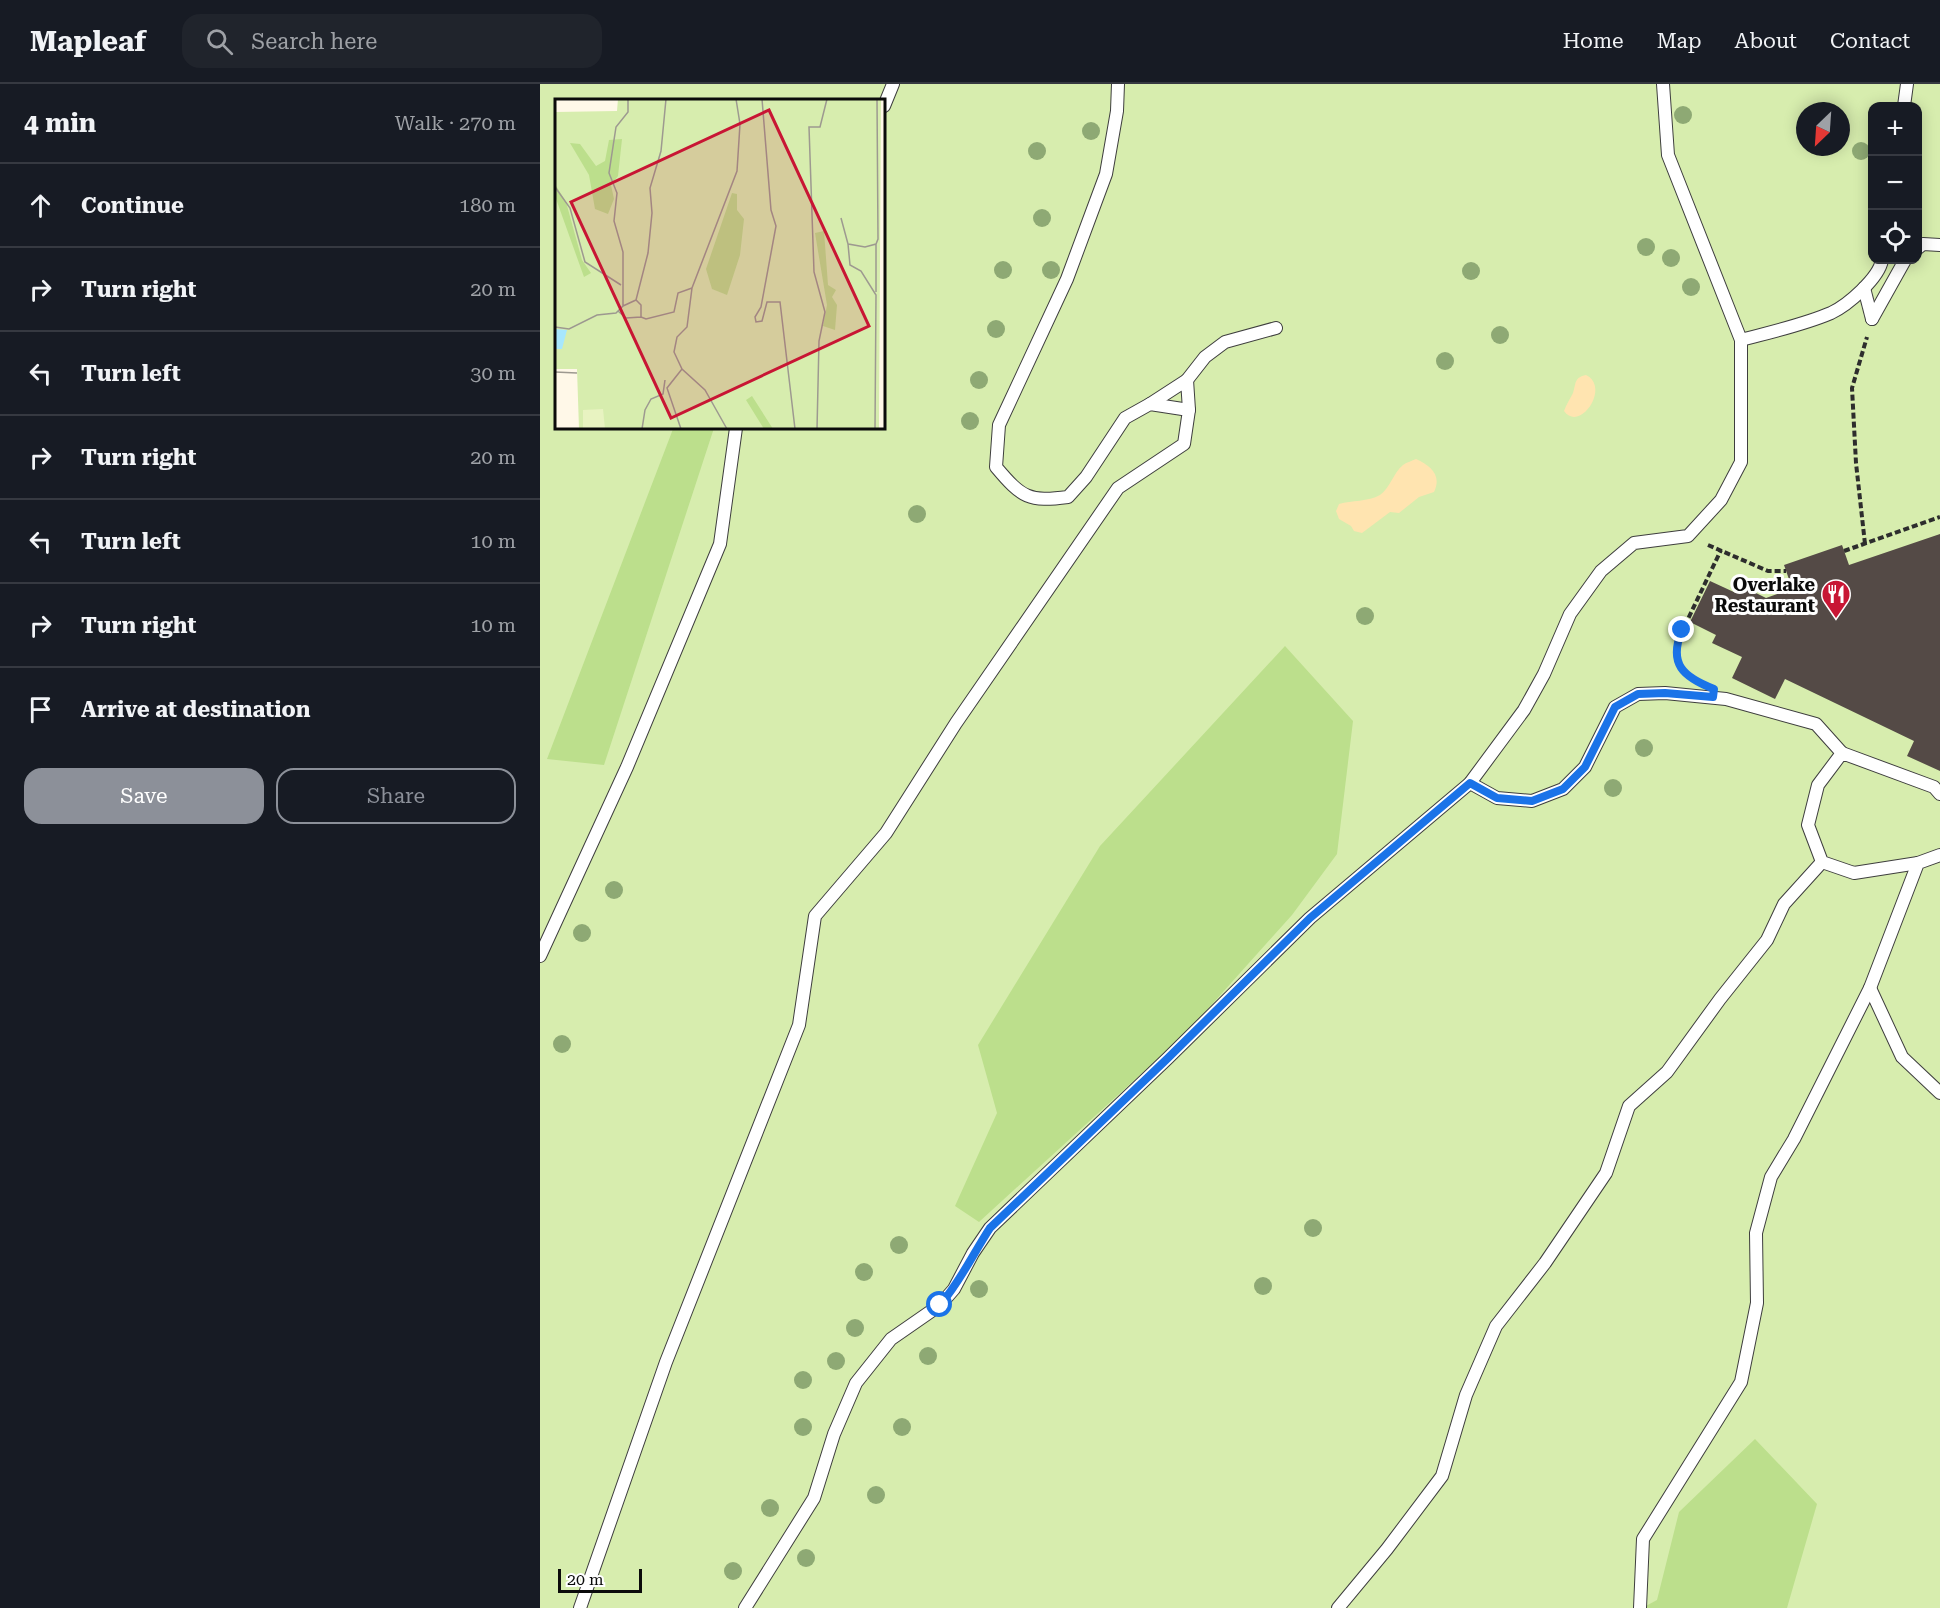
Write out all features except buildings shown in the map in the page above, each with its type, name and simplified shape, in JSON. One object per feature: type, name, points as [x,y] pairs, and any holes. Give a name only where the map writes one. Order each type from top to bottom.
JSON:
[{"type":"lane","points":[[885,104],[893,84]]},
{"type":"lane","points":[[1118,84],[1117,111],[1106,174],[1067,279],[999,425],[996,467],[1011,486],[1032,499],[1068,497],[1086,477],[1125,418],[1187,380],[1205,357],[1226,342],[1276,328]]},
{"type":"lane","points":[[745,1608],[814,1498],[834,1434],[856,1383],[891,1339],[940,1305],[954,1289],[973,1253],[990,1228],[1310,918],[1470,783],[1524,710],[1544,674],[1570,614],[1601,571],[1634,543],[1688,536],[1721,500],[1741,462],[1741,340],[1668,155],[1663,84]]},
{"type":"lane","points":[[1905,102],[1907,84]]},
{"type":"lane","points":[[1922,245],[1940,245]]},
{"type":"lane","points":[[1741,340],[1833,312],[1864,288],[1881,264]]},
{"type":"lane","points":[[1872,319],[1903,264]]},
{"type":"lane","points":[[1864,288],[1872,319]]},
{"type":"lane","points":[[580,1608],[666,1362],[798,1025],[815,916],[886,833],[956,723],[1118,488],[1184,444],[1189,410],[1187,380]]},
{"type":"lane","points":[[1150,404],[1189,410]]},
{"type":"lane","points":[[540,956],[627,767],[720,544],[736,429]]},
{"type":"lane","points":[[1470,783],[1497,798],[1532,801],[1563,789],[1585,767],[1615,707],[1638,694],[1665,693],[1726,699],[1816,724],[1842,753],[1934,787],[1940,794]]},
{"type":"lane","points":[[1822,862],[1808,825],[1818,785],[1842,753]]},
{"type":"lane","points":[[1822,862],[1854,873],[1918,863],[1940,855]]},
{"type":"lane","points":[[1338,1608],[1387,1549],[1442,1476],[1466,1395],[1496,1326],[1545,1263],[1606,1173],[1629,1106],[1667,1072],[1720,999],[1767,940],[1784,904],[1822,862]]},
{"type":"lane","points":[[1640,1608],[1643,1539],[1741,1382],[1757,1303],[1756,1233],[1771,1177],[1794,1138],[1870,988],[1918,863]]},
{"type":"lane","points":[[1870,988],[1902,1057],[1940,1093]]},
{"type":"path","points":[[1865,544],[1852,388],[1872,319]]},
{"type":"path","points":[[1844,551],[1940,517]]},
{"type":"path","points":[[1688,536],[1768,571],[1786,571]]},
{"type":"path","points":[[1713,697],[1714,689],[1693,681],[1680,668],[1676,658],[1676,644],[1721,550]]},
{"type":"green space","points":[[540,84],[1940,84],[1940,1608],[540,1608]]},
{"type":"green space","points":[[673,429],[714,429],[604,765],[547,759]]},
{"type":"green space","points":[[1285,646],[1353,721],[1337,854],[1292,915],[1189,1030],[979,1222],[955,1206],[997,1113],[978,1045],[1100,846]]},
{"type":"green space","points":[[1755,1439],[1817,1504],[1787,1608],[1642,1608],[1657,1600],[1679,1512]]},
{"type":"sand","points":[[1586,375],[1593,381],[1594,397],[1585,412],[1578,416],[1571,416],[1564,411],[1577,379]]},
{"type":"sand","points":[[1416,459],[1434,472],[1437,481],[1434,492],[1419,497],[1399,513],[1390,512],[1362,533],[1354,531],[1351,526],[1339,519],[1336,511],[1339,504],[1380,495],[1400,468]]},
{"type":"place","name":"Overlake Restaurant","points":[[1836,620]]},
{"type":"route","points":[[940,1305],[954,1289],[973,1253],[990,1228],[1310,918],[1470,783],[1497,798],[1532,801],[1563,789],[1585,767],[1615,707],[1638,694],[1665,693],[1713,697],[1714,689],[1693,681],[1680,668],[1676,658],[1676,644],[1682,630]]}]
